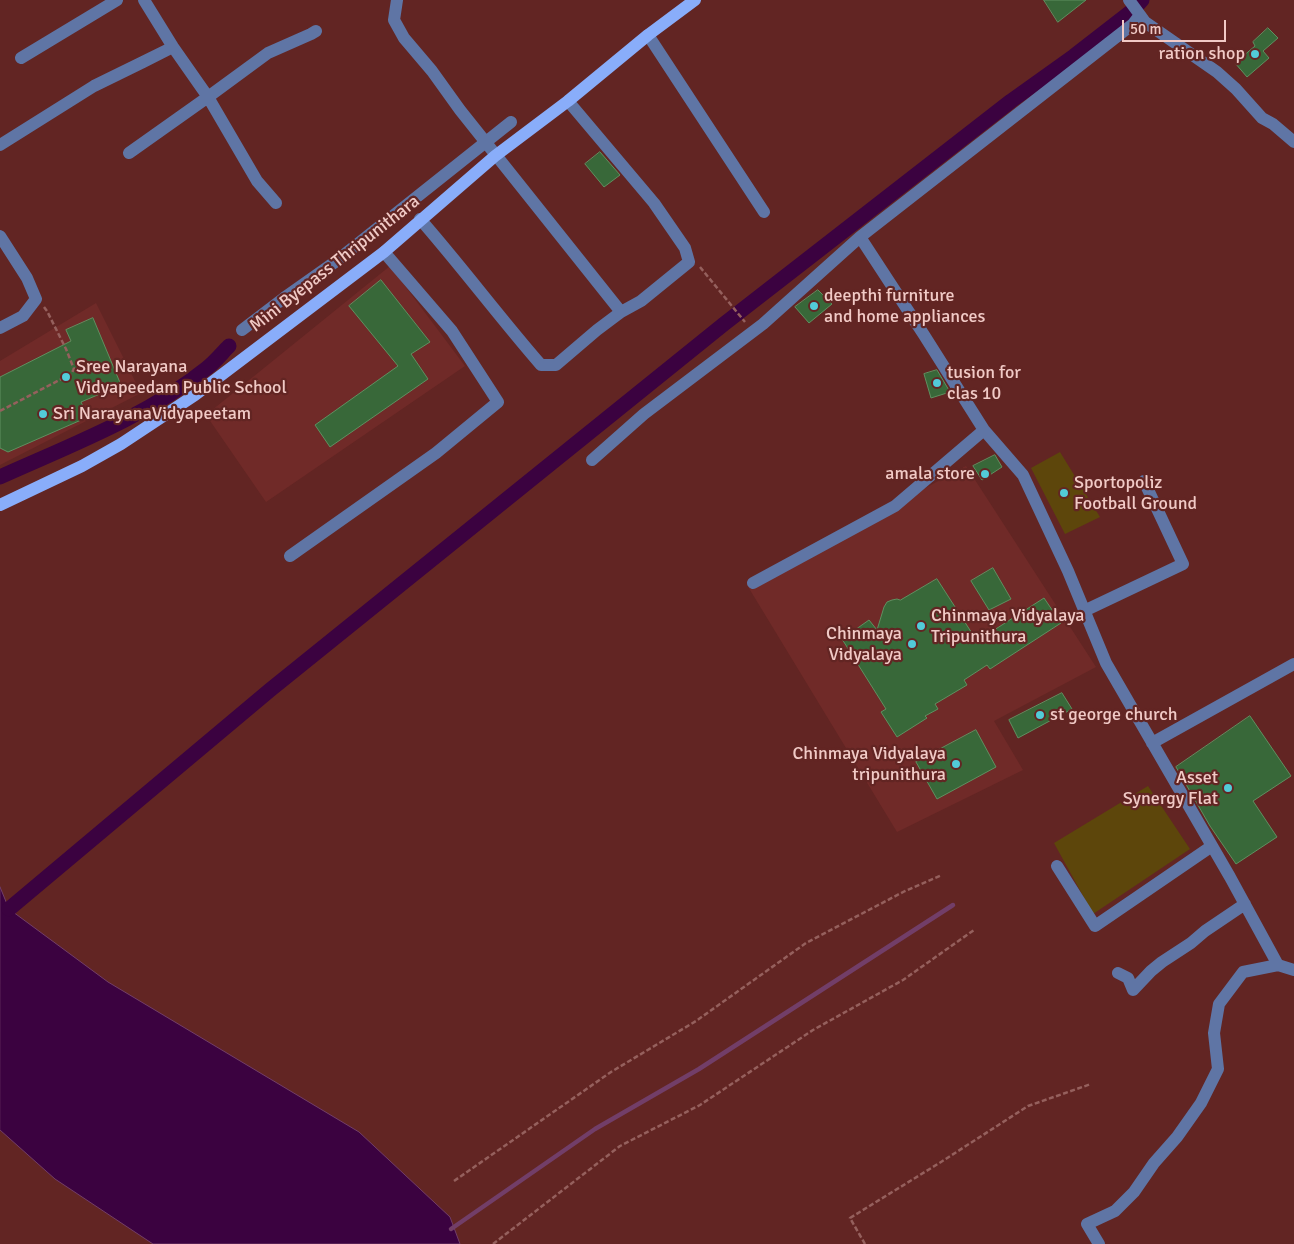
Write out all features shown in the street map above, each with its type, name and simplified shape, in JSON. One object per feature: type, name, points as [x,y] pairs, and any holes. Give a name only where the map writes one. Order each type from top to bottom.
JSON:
[{"type":"main road","name":"Mini Byepass Thripunithara","points":[[0,505],[82,466],[121,444],[194,395],[384,252],[495,156],[568,101],[648,35],[695,0]]},
{"type":"street","points":[[21,58],[117,0]]},
{"type":"street","points":[[144,0],[173,47],[208,97],[257,181],[276,203]]},
{"type":"street","points":[[397,0],[394,20],[404,38],[432,71],[495,156],[621,312]]},
{"type":"street","points":[[1135,7],[1146,22],[1206,63],[1236,89],[1262,118],[1273,124],[1294,142]]},
{"type":"street","points":[[592,460],[644,414],[763,324],[860,237],[1133,24],[1135,7]]},
{"type":"street","points":[[129,153],[268,53],[316,31]]},
{"type":"street","points":[[648,35],[764,212]]},
{"type":"street","points":[[0,145],[94,86],[173,47]]},
{"type":"street","points":[[398,212],[416,224],[452,256],[541,366],[556,365],[597,330],[621,312],[640,301],[689,262],[684,248],[654,203],[568,101]]},
{"type":"street","points":[[242,330],[335,262],[511,122]]},
{"type":"street","points":[[0,236],[27,278],[36,299],[23,316],[0,328]]},
{"type":"street","points":[[860,237],[984,430],[1023,475],[1068,571],[1106,663],[1212,846],[1278,965]]},
{"type":"street","points":[[290,556],[436,452],[498,402],[452,331],[384,252]]},
{"type":"street","points":[[752,583],[896,506],[984,430]]},
{"type":"street","points":[[1084,611],[1183,564],[1144,481]]},
{"type":"street","points":[[1152,744],[1294,664]]},
{"type":"street","points":[[1057,866],[1094,926],[1212,846]]},
{"type":"street","points":[[1118,973],[1128,978],[1133,990],[1162,962],[1245,904]]},
{"type":"street","points":[[1099,1244],[1087,1224],[1115,1211],[1134,1192],[1201,1103],[1218,1068],[1214,1033],[1220,1004],[1244,972],[1278,965],[1294,970]]},
{"type":"path","points":[[684,248],[746,324]]},
{"type":"path","points":[[0,411],[71,374],[74,369],[47,311],[36,299]]},
{"type":"path","points":[[454,1181],[611,1072],[696,1021],[806,943],[905,891],[942,875]]},
{"type":"path","points":[[493,1244],[620,1146],[700,1105],[813,1030],[902,980],[974,930]]},
{"type":"path","points":[[864,1244],[850,1218],[1028,1106],[1091,1084]]},
{"type":"shaded area","points":[[390,266],[465,366],[266,502],[206,415]]},
{"type":"shaded area","name":"Sree Narayana Vidyapeedam Public School","points":[[96,303],[141,393],[0,465],[0,361]]},
{"type":"shaded area","name":"Sportopoliz Football Ground","points":[[1060,452],[1100,517],[1065,534],[1031,468]]},
{"type":"shaded area","name":"Chinmaya Vidyalaya Tripunithura","points":[[966,466],[1096,667],[994,721],[1023,770],[897,832],[747,585]]},
{"type":"shaded area","points":[[1148,786],[1190,849],[1093,914],[1054,843]]},
{"type":"shaded area","points":[[0,887],[9,909],[108,982],[359,1132],[450,1217],[460,1244],[153,1244],[55,1179],[0,1130]]},
{"type":"building","points":[[1044,0],[1086,0],[1058,22]]},
{"type":"building","name":"ration shop","points":[[1268,28],[1278,38],[1263,51],[1269,58],[1247,77],[1235,63],[1255,46],[1253,42]]},
{"type":"building","points":[[600,152],[620,175],[604,187],[585,164]]},
{"type":"building","points":[[381,280],[430,342],[411,354],[428,379],[330,447],[315,425],[398,366],[349,306]]},
{"type":"building","name":"deepthi furniture and home appliances","points":[[818,290],[832,304],[809,323],[795,307]]},
{"type":"building","name":"Sree Narayana Vidyapeedam Public School","points":[[93,318],[121,385],[81,402],[88,417],[8,452],[0,448],[0,377],[71,341],[66,330]]},
{"type":"building","name":"tusion for clas 10","points":[[937,370],[950,392],[931,398],[924,374]]},
{"type":"building","name":"amala store","points":[[995,455],[1002,467],[982,480],[973,466]]},
{"type":"building","points":[[993,568],[1011,599],[989,610],[971,581]]},
{"type":"building","name":"Chinmaya Vidyalaya","points":[[937,579],[977,641],[1044,598],[1061,623],[990,669],[987,665],[964,680],[967,685],[935,704],[938,709],[925,716],[927,718],[897,737],[881,712],[886,709],[842,639],[869,620],[877,630],[887,602],[900,600]]},
{"type":"building","name":"st george church","points":[[1062,693],[1072,709],[1018,738],[1009,720]]},
{"type":"building","name":"Asset Synergy Flat","points":[[1250,716],[1291,776],[1253,801],[1277,837],[1236,864],[1210,826],[1176,767]]},
{"type":"building","name":"Chinmaya Vidyalaya tripunithura","points":[[976,730],[996,767],[937,799],[916,762]]},
{"type":"waterway","points":[[9,909],[270,690],[724,324],[1011,101],[1074,56],[1132,11],[1142,0]]},
{"type":"waterway","points":[[0,477],[133,416],[184,385],[207,368],[229,346]]},
{"type":"waterway","points":[[451,1229],[595,1129],[699,1069],[953,905]]},
{"type":"place","name":"ration shop","points":[[1255,54]]},
{"type":"place","name":"deepthi furniture and home appliances","points":[[814,306]]},
{"type":"place","name":"Sree Narayana Vidyapeedam Public School","points":[[66,377]]},
{"type":"place","name":"tusion for clas 10","points":[[937,383]]},
{"type":"place","name":"Sri NarayanaVidyapeetam","points":[[43,414]]},
{"type":"place","name":"amala store","points":[[985,474]]},
{"type":"place","name":"Sportopoliz Football Ground","points":[[1064,493]]},
{"type":"place","name":"Chinmaya Vidyalaya Tripunithura","points":[[921,626]]},
{"type":"place","name":"Chinmaya Vidyalaya","points":[[912,644]]},
{"type":"place","name":"st george church","points":[[1040,715]]},
{"type":"place","name":"Chinmaya Vidyalaya tripunithura","points":[[956,764]]},
{"type":"place","name":"Asset Synergy Flat","points":[[1228,788]]}]
